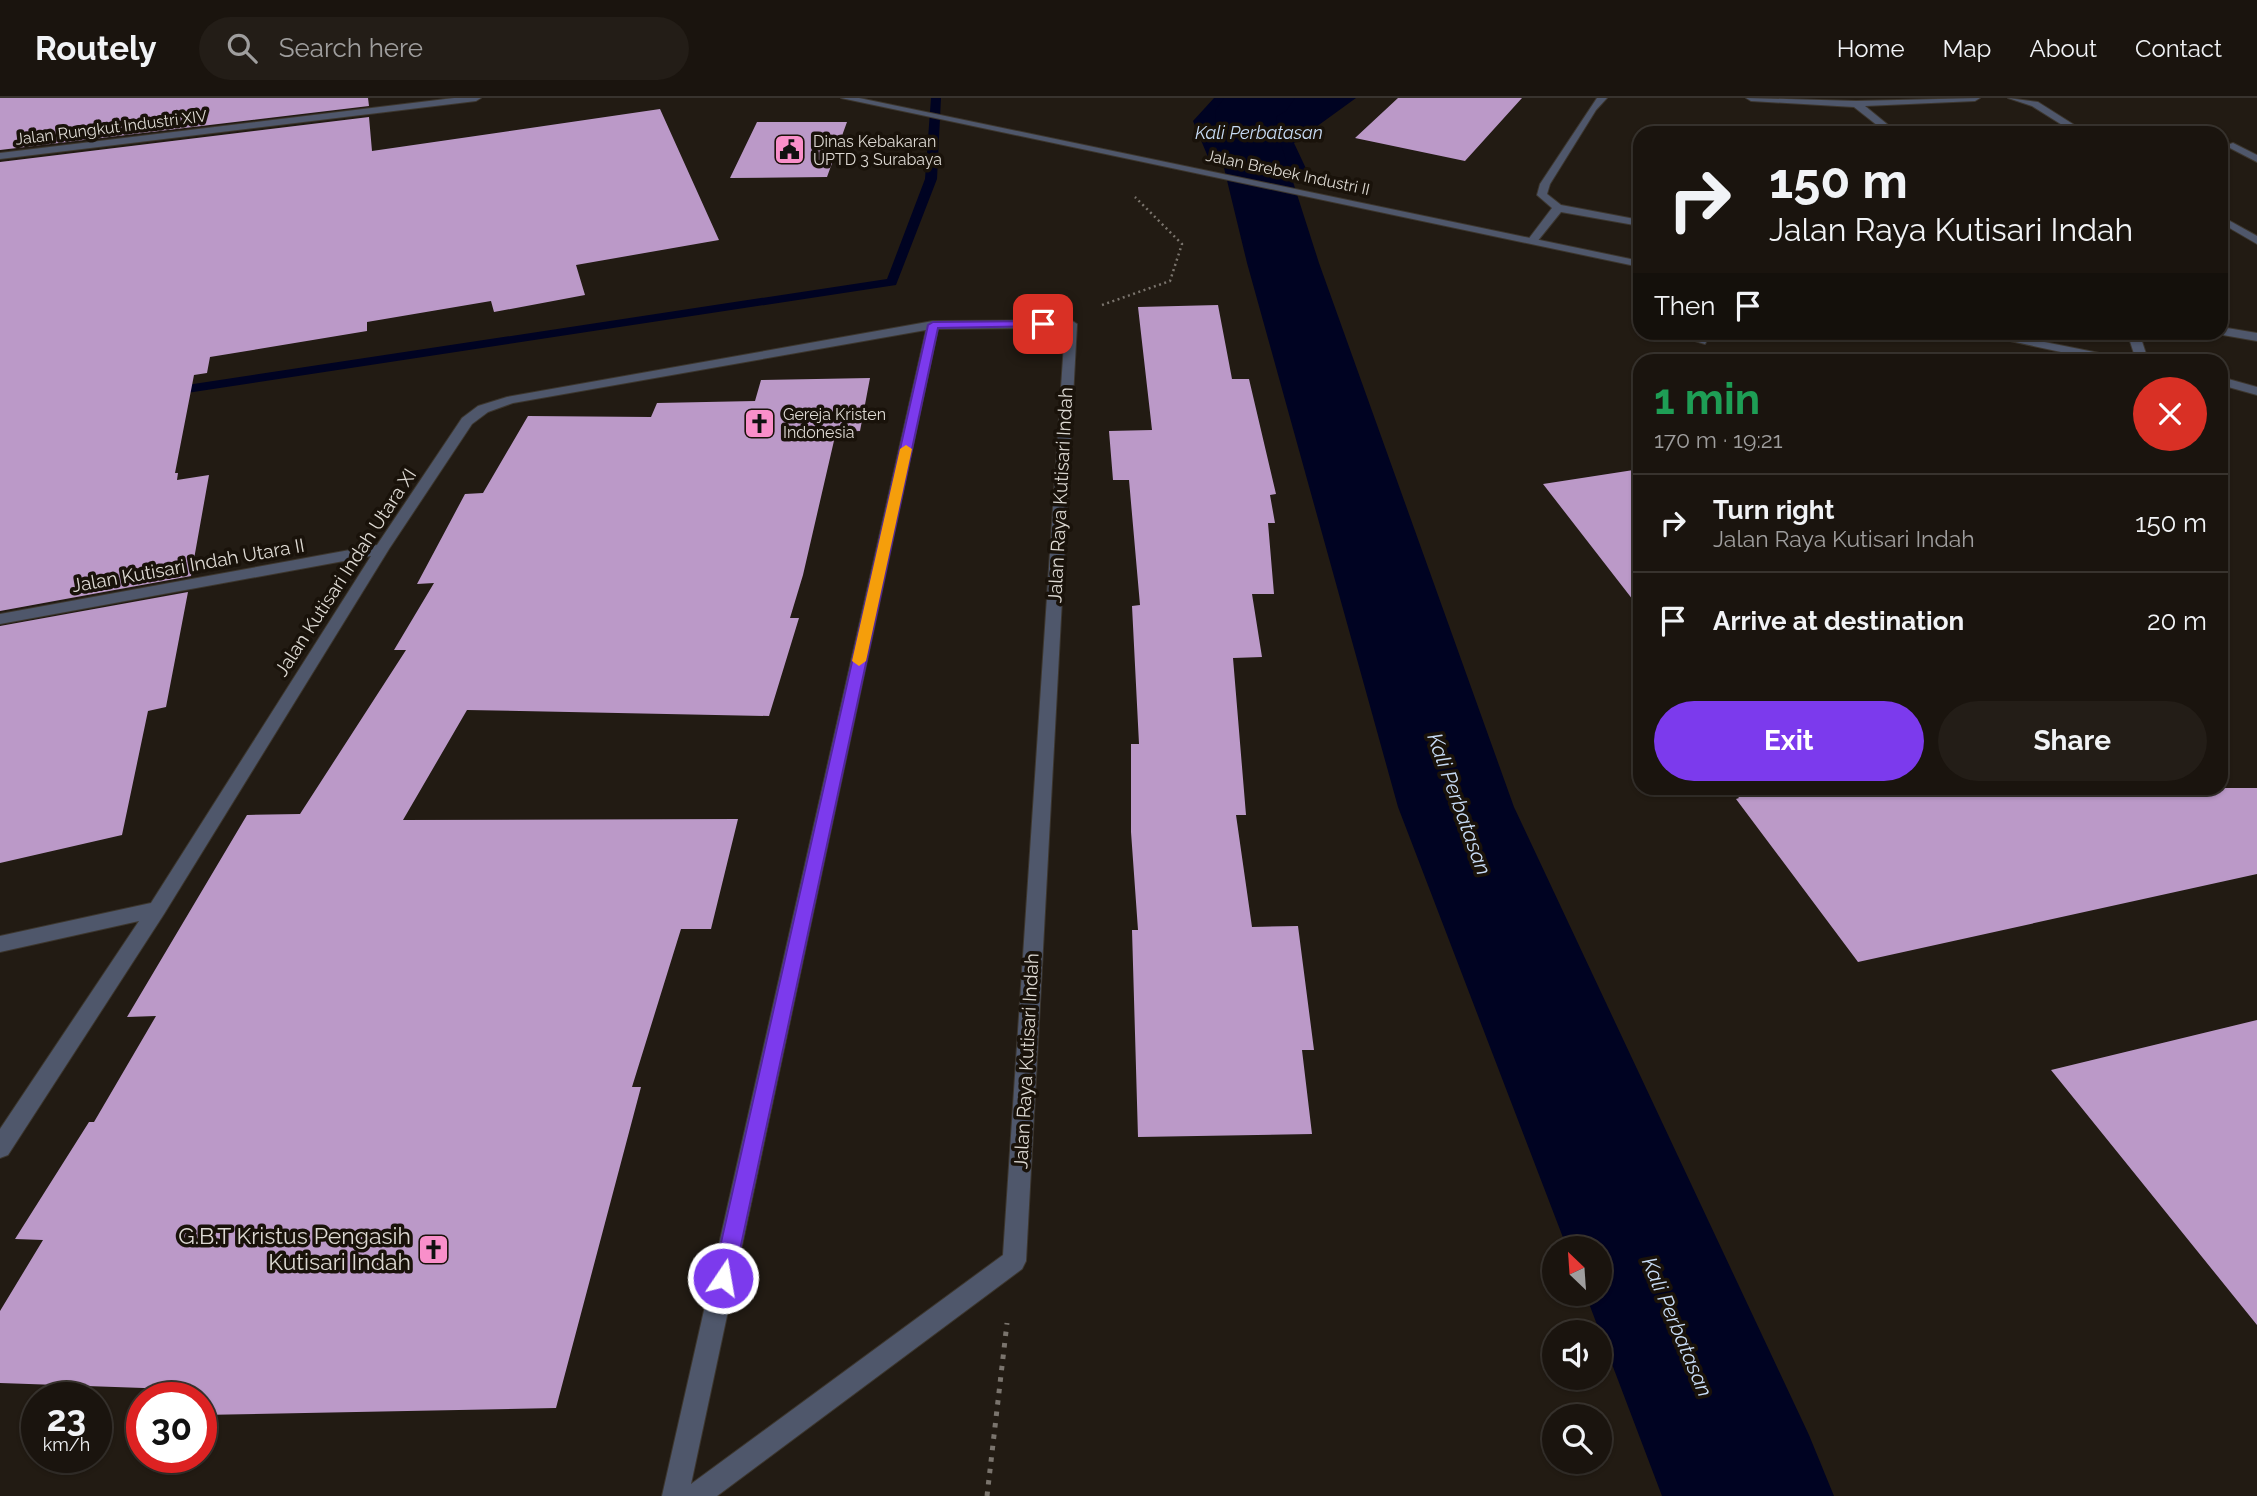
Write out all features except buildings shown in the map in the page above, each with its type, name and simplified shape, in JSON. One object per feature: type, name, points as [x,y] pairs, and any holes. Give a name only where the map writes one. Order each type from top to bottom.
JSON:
[{"type":"street","name":"Jalan Rungkut Industri XIV","points":[[0,156],[476,98]]},
{"type":"street","name":"Jalan Brebek Industri II","points":[[846,98],[1633,263]]},
{"type":"street","points":[[1602,98],[1592,109],[1545,184],[1542,195],[1558,208],[1633,222]]},
{"type":"street","points":[[1751,98],[1856,104],[1975,98]]},
{"type":"street","points":[[2013,98],[2035,104],[2071,126]]},
{"type":"street","points":[[1856,104],[1885,126]]},
{"type":"street","points":[[2233,146],[2257,159]]},
{"type":"street","points":[[1532,241],[1558,208]]},
{"type":"street","points":[[2228,223],[2257,241]]},
{"type":"street","points":[[675,1496],[933,325],[1071,324]]},
{"type":"street","name":"Jalan Raya Kutisari Indah","points":[[1014,1261],[1071,324]]},
{"type":"street","name":"Jalan Kutisari Indah Utara XI","points":[[0,1148],[157,909],[382,549],[467,421],[484,409],[511,400],[933,325]]},
{"type":"street","points":[[2228,332],[2257,337]]},
{"type":"street","points":[[2015,340],[2084,354]]},
{"type":"street","points":[[2228,383],[2257,391]]},
{"type":"street","name":"Jalan Kutisari Indah Utara II","points":[[0,619],[382,549]]},
{"type":"street","points":[[0,944],[157,909]]},
{"type":"street","points":[[696,1496],[1014,1261]]},
{"type":"path","points":[[1071,324],[1086,311],[1170,281],[1182,244],[1119,181],[1115,154]]},
{"type":"path","points":[[987,1496],[1014,1261]]},
{"type":"water","name":"Kali Perbatasan","points":[[1214,98],[1356,98],[1294,143],[1310,177],[1208,157],[1193,121]]},
{"type":"waterway","points":[[167,392],[892,282],[931,179],[936,98]]},
{"type":"waterway","name":"Kali Perbatasan","points":[[1265,98],[1245,111],[1247,135],[1283,263],[1456,807],[1748,1496]]},
{"type":"slow traffic","points":[[859,661],[906,449]]},
{"type":"place","name":"Dinas Kebakaran UPTD 3 Surabaya","points":[[790,150]]},
{"type":"place","name":"Gereja Kristen Indonesia","points":[[760,423]]},
{"type":"place","name":"G.B.T Kristus Pengasih Kutisari Indah","points":[[434,1249]]},
{"type":"route","points":[[723,1278],[933,325],[1043,324]]}]
